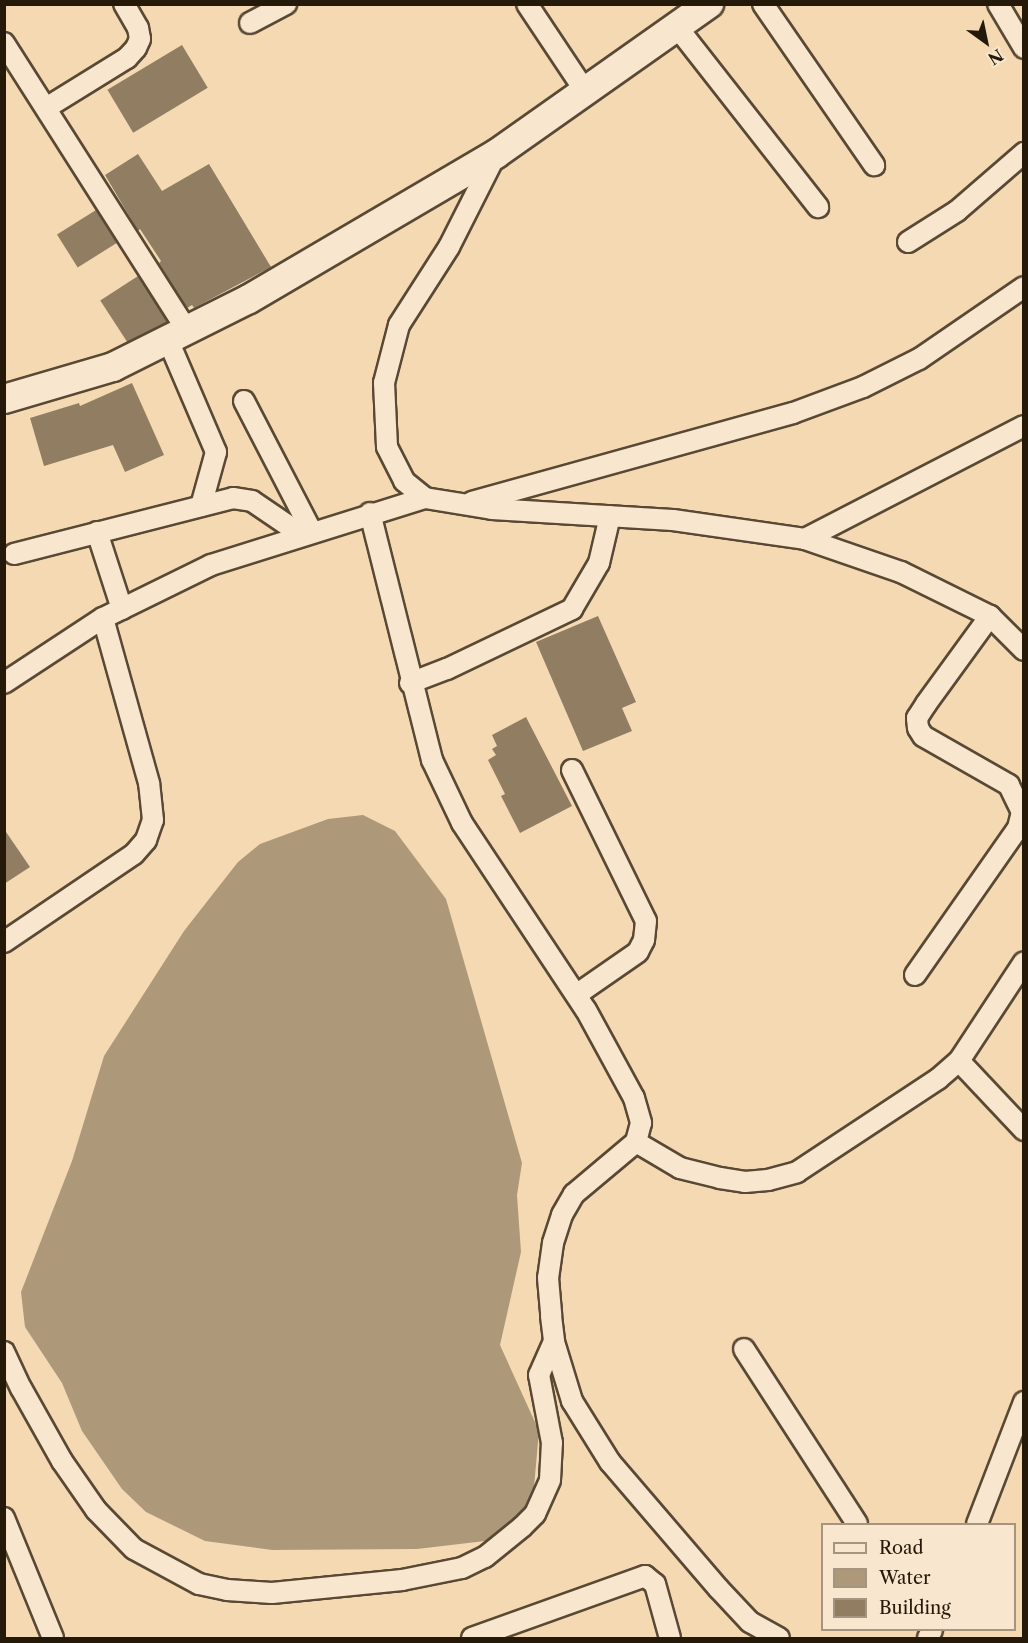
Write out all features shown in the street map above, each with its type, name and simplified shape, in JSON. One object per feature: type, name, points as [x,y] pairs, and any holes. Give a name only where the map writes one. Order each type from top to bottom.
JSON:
[{"type":"street","points":[[46,108],[127,58],[136,48],[140,39],[138,28],[124,4]]},
{"type":"street","points":[[250,23],[286,4]]},
{"type":"street","points":[[527,4],[585,91]]},
{"type":"street","points":[[4,399],[113,367],[249,299],[496,154],[709,4]]},
{"type":"street","points":[[763,4],[874,165]]},
{"type":"street","points":[[998,4],[1023,48]]},
{"type":"street","points":[[677,27],[818,207]]},
{"type":"street","points":[[4,43],[46,108],[177,335],[216,452],[201,506]]},
{"type":"street","points":[[908,242],[957,211],[1023,153]]},
{"type":"street","points":[[425,498],[404,481],[387,447],[384,383],[399,326],[449,247],[496,154]]},
{"type":"street","points":[[463,504],[782,416],[863,387],[919,358],[1023,287]]},
{"type":"street","points":[[244,401],[307,534]]},
{"type":"street","points":[[805,539],[1023,426]]},
{"type":"street","points":[[14,554],[233,498],[252,501],[307,534]]},
{"type":"street","points":[[4,683],[103,618],[211,565],[370,513],[425,498],[492,509],[673,520],[805,539],[901,572],[990,616],[1023,650]]},
{"type":"street","points":[[370,513],[432,760],[462,823],[576,995],[634,1098],[641,1123],[636,1142],[574,1194],[562,1215],[553,1243],[548,1278],[554,1342],[572,1401],[609,1462],[719,1589],[764,1635]]},
{"type":"street","points":[[411,683],[447,669],[572,609],[599,562],[610,516]]},
{"type":"street","points":[[97,532],[122,609]]},
{"type":"street","points":[[915,975],[1018,828],[1022,812],[1009,785],[923,736],[918,728],[917,718],[926,704],[990,616]]},
{"type":"street","points":[[4,942],[134,854],[146,840],[153,820],[149,783],[103,618]]},
{"type":"street","points":[[572,770],[646,921],[644,940],[638,952],[576,995]]},
{"type":"street","points":[[636,1142],[680,1168],[745,1182],[768,1180],[798,1172],[938,1079],[959,1061],[1023,962]]},
{"type":"street","points":[[959,1061],[1023,1130]]},
{"type":"street","points":[[4,1352],[21,1388],[62,1461],[96,1510],[134,1549],[199,1584],[227,1590],[272,1593],[402,1580],[462,1568],[485,1557],[522,1527],[536,1514],[550,1480],[552,1443],[539,1376],[554,1342]]},
{"type":"street","points":[[744,1349],[856,1523]]},
{"type":"street","points":[[977,1523],[1023,1402]]},
{"type":"street","points":[[4,1518],[53,1638]]},
{"type":"street","points":[[472,1638],[645,1576],[655,1584],[670,1638]]},
{"type":"water","points":[[363,815],[395,831],[446,899],[522,1163],[517,1195],[521,1252],[500,1345],[539,1431],[533,1498],[526,1512],[485,1541],[417,1549],[272,1550],[205,1541],[146,1512],[122,1489],[82,1431],[62,1383],[25,1327],[21,1292],[72,1161],[104,1056],[184,931],[238,862],[260,844],[328,819]]},
{"type":"building","points":[[182,45],[208,88],[133,133],[107,90]]},
{"type":"building","points":[[138,154],[162,191],[209,164],[271,267],[194,308],[192,305],[187,308],[159,263],[161,261],[140,229],[138,231],[105,175]]},
{"type":"building","points":[[96,210],[117,243],[78,267],[57,234]]},
{"type":"building","points":[[138,276],[167,321],[130,346],[100,301]]},
{"type":"building","points":[[132,383],[164,455],[125,472],[113,445],[44,466],[30,418],[79,403],[80,406]]},
{"type":"building","points":[[598,616],[636,702],[622,708],[632,731],[583,751],[536,642]]},
{"type":"building","points":[[526,717],[572,806],[520,833],[501,796],[505,794],[488,760],[496,755],[492,749],[497,746],[492,735]]},
{"type":"building","points":[[4,829],[30,867],[4,884]]}]
